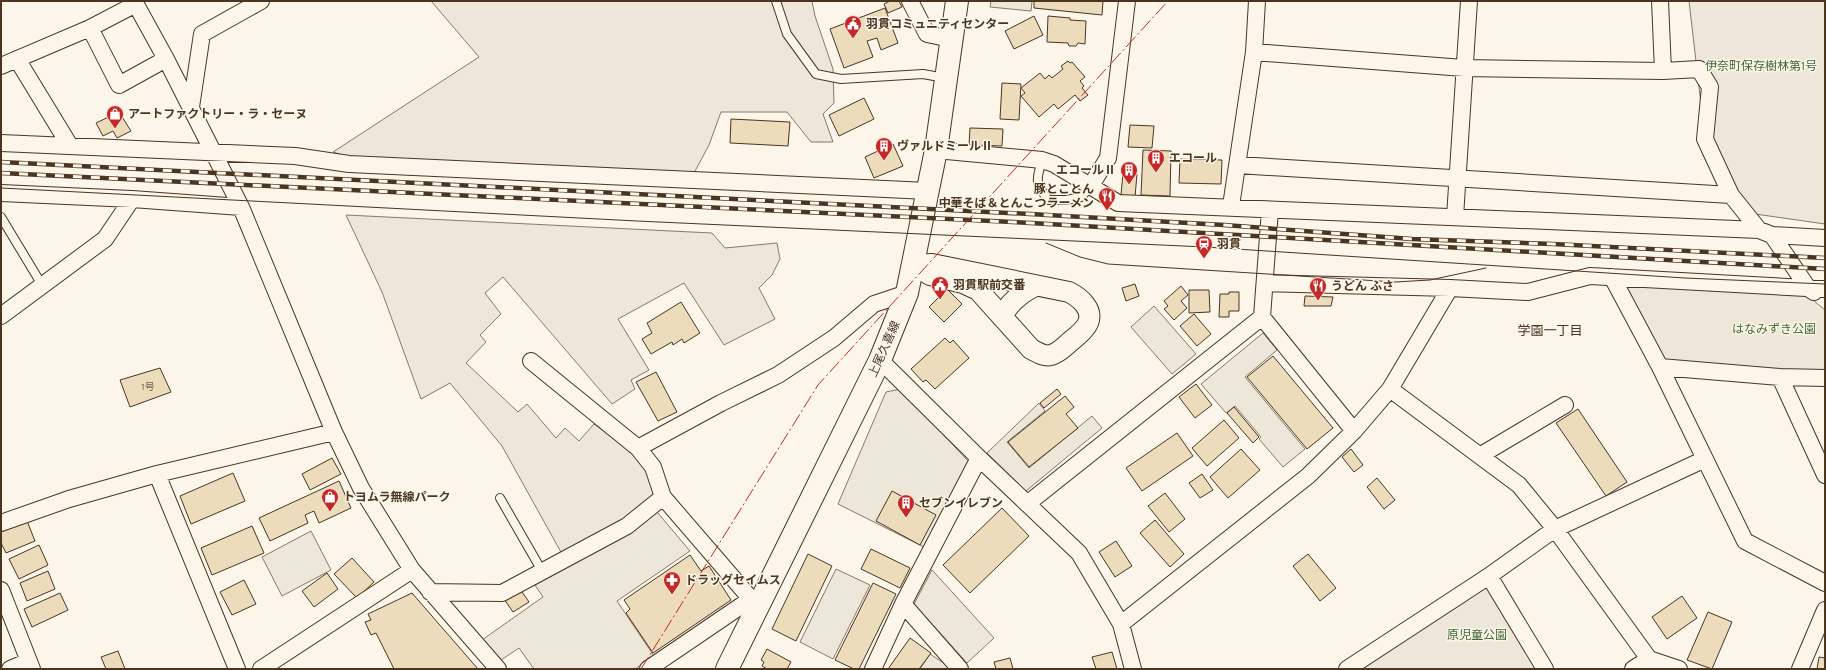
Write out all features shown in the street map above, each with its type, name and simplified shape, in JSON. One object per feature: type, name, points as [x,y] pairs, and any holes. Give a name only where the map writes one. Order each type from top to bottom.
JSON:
[{"type":"main road","name":"上尾久喜線","points":[[727,669],[755,601],[880,360],[907,293],[914,265],[936,150],[957,1]]},
{"type":"street","points":[[191,107],[202,34],[262,1]]},
{"type":"street","points":[[910,1],[927,34],[951,39]]},
{"type":"street","points":[[1090,187],[1108,158],[1127,1]]},
{"type":"street","points":[[1231,206],[1254,52],[1257,1]]},
{"type":"street","points":[[1455,217],[1469,1]]},
{"type":"street","points":[[1660,1],[1663,71]]},
{"type":"street","points":[[1,66],[90,28],[135,2],[191,107],[240,207],[334,432],[361,488],[412,570],[498,669]]},
{"type":"street","points":[[90,28],[119,85],[166,59]]},
{"type":"street","points":[[1254,52],[1464,68],[1663,71],[1699,69],[1710,87],[1705,140],[1732,195],[1765,232],[1808,288],[1825,300]]},
{"type":"street","points":[[17,59],[70,146]]},
{"type":"street","points":[[1,143],[295,156],[349,164],[928,191]]},
{"type":"street","points":[[936,150],[1042,160],[1054,164],[1118,203],[1231,206],[1270,210],[1455,217],[1765,232],[1825,238]]},
{"type":"street","points":[[1237,165],[1732,195]]},
{"type":"street","points":[[1,194],[132,199],[240,207]]},
{"type":"street","points":[[1,316],[105,240],[132,199]]},
{"type":"street","points":[[1270,210],[1262,317],[1354,431]]},
{"type":"street","points":[[932,264],[1069,292],[1077,296],[1086,305],[1089,314],[1088,322],[1082,331],[1060,351],[1050,355],[1040,354],[1031,349],[978,290],[970,286],[930,275],[914,265],[932,264]]},
{"type":"street","points":[[1265,283],[1450,288],[1528,292],[1590,276],[1825,289]]},
{"type":"street","points":[[1612,277],[1660,367],[1744,541],[1825,583]]},
{"type":"street","points":[[1002,316],[1017,296],[1035,286]]},
{"type":"street","points":[[1121,624],[1308,476],[1354,431],[1390,389],[1450,288]]},
{"type":"street","points":[[638,448],[721,403],[778,375],[834,338],[874,304],[907,293]]},
{"type":"street","points":[[1027,504],[1262,317]]},
{"type":"street","points":[[880,360],[979,458],[1079,553],[1121,624],[1133,669]]},
{"type":"street","points":[[532,361],[638,448],[654,467],[663,497],[755,601],[648,669]]},
{"type":"street","points":[[1660,367],[1780,377],[1825,378]]},
{"type":"street","points":[[1780,377],[1825,475]]},
{"type":"street","points":[[1390,389],[1481,455],[1519,485],[1555,529],[1651,664]]},
{"type":"street","points":[[1481,455],[1565,405]]},
{"type":"street","points":[[1,523],[69,499],[156,474],[334,432]]},
{"type":"street","points":[[873,669],[903,604],[979,458]]},
{"type":"street","points":[[1347,669],[1489,576],[1555,529],[1705,459]]},
{"type":"street","points":[[156,474],[237,669]]},
{"type":"street","points":[[430,592],[502,593],[627,526],[663,497]]},
{"type":"street","points":[[261,669],[412,570]]},
{"type":"street","points":[[1489,576],[1545,669]]},
{"type":"street","points":[[1,590],[31,665],[10,669]]},
{"type":"street","points":[[903,604],[960,669]]},
{"type":"street","points":[[1800,669],[1825,610]]},
{"type":"street","points":[[1633,669],[1651,664],[1679,669]]},
{"type":"lane","points":[[776,1],[787,34],[816,74],[841,80],[923,74],[946,78]]},
{"type":"lane","points":[[1042,160],[1038,174],[1038,186],[1048,200],[1066,200],[1081,197],[1090,187]]},
{"type":"lane","points":[[1,217],[42,285]]},
{"type":"lane","points":[[500,498],[542,571]]},
{"type":"green space","points":[[431,1],[812,1],[815,16],[833,69],[834,103],[823,114],[833,142],[811,142],[787,112],[721,112],[709,145],[694,173],[355,159],[333,152],[479,57]]},
{"type":"green space","name":"伊奈町保存樹林第1号","points":[[1689,1],[1825,1],[1825,224],[1748,213],[1705,139]]},
{"type":"green space","points":[[346,215],[712,233],[725,248],[777,243],[780,259],[772,275],[759,288],[775,319],[724,345],[684,283],[618,319],[649,370],[631,380],[635,389],[612,404],[503,277],[485,293],[501,314],[480,335],[486,342],[466,363],[518,412],[527,404],[556,438],[565,428],[579,441],[594,424],[641,458],[656,495],[623,522],[562,554],[502,446],[450,383],[421,399],[382,292]]},
{"type":"green space","name":"はなみずき公園","points":[[1627,283],[1801,290],[1825,310],[1825,372],[1668,363],[1657,355],[1626,292]]},
{"type":"green space","name":"原児童公園","points":[[1488,586],[1536,669],[1359,669]]},
{"type":"shaded area","points":[[991,1],[1032,1],[1031,11],[990,7]]},
{"type":"shaded area","points":[[1154,306],[1196,354],[1172,374],[1131,327]]},
{"type":"shaded area","points":[[1263,333],[1277,350],[1245,377],[1305,449],[1283,467],[1259,439],[1261,437],[1235,406],[1226,413],[1201,384]]},
{"type":"shaded area","points":[[901,389],[969,462],[924,547],[838,504],[886,392]]},
{"type":"shaded area","points":[[1039,403],[1045,411],[1007,442],[1029,468],[1092,416],[1102,428],[1026,491],[987,453]]},
{"type":"shaded area","points":[[657,512],[690,551],[617,601],[654,656],[635,669],[534,669],[519,648],[501,660],[482,640],[543,597],[535,585],[631,533]]},
{"type":"shaded area","points":[[311,531],[331,570],[282,596],[262,557]]},
{"type":"shaded area","points":[[836,569],[870,585],[833,659],[800,642]]},
{"type":"shaded area","points":[[932,570],[994,638],[967,663],[914,604]]},
{"type":"shaded area","points":[[930,654],[948,666],[951,669],[920,669]]},
{"type":"building","points":[[890,1],[899,1],[902,7],[888,13],[884,4]]},
{"type":"building","points":[[1034,1],[1103,1],[1102,15],[1034,8]]},
{"type":"building","name":"羽貫コミュニティセンター","points":[[885,8],[898,43],[881,50],[877,38],[867,41],[873,57],[844,68],[830,29]]},
{"type":"building","points":[[1034,16],[1043,35],[1014,49],[1005,31]]},
{"type":"building","points":[[1048,16],[1086,21],[1085,44],[1078,43],[1076,46],[1069,46],[1068,43],[1047,42]]},
{"type":"building","points":[[1068,61],[1070,63],[1072,62],[1085,77],[1080,81],[1084,86],[1082,88],[1088,95],[1080,101],[1075,95],[1058,109],[1054,104],[1039,117],[1021,96],[1025,93],[1021,88],[1040,73],[1045,79],[1049,75],[1052,78],[1063,69],[1061,66]]},
{"type":"building","points":[[1002,83],[1021,84],[1019,120],[1000,119]]},
{"type":"building","points":[[864,98],[874,119],[839,136],[829,115]]},
{"type":"building","points":[[119,112],[131,131],[117,138],[113,131],[103,136],[96,123]]},
{"type":"building","points":[[731,119],[790,122],[788,146],[730,143]]},
{"type":"building","points":[[1130,125],[1154,126],[1152,148],[1128,147]]},
{"type":"building","points":[[970,128],[1003,129],[1002,146],[969,145]]},
{"type":"building","name":"ヴァルドミールⅡ","points":[[893,144],[903,166],[874,178],[865,157]]},
{"type":"building","name":"エコール","points":[[1143,150],[1171,151],[1170,196],[1141,195]]},
{"type":"building","points":[[1180,159],[1222,160],[1221,184],[1179,183]]},
{"type":"building","name":"エコールⅡ","points":[[1123,173],[1137,174],[1135,197],[1121,195]]},
{"type":"building","points":[[1135,284],[1139,296],[1126,301],[1122,288]]},
{"type":"building","points":[[1181,286],[1188,295],[1181,301],[1187,308],[1174,320],[1164,309],[1168,306],[1164,301]]},
{"type":"building","points":[[947,289],[962,304],[944,322],[929,307]]},
{"type":"building","points":[[1189,290],[1209,290],[1210,312],[1189,313]]},
{"type":"building","points":[[1229,292],[1239,292],[1239,311],[1229,311],[1229,317],[1219,317],[1220,294],[1229,294]]},
{"type":"building","points":[[1305,296],[1333,297],[1331,306],[1304,306]]},
{"type":"building","points":[[681,302],[700,333],[684,343],[682,339],[673,345],[672,342],[651,354],[642,339],[652,333],[647,323]]},
{"type":"building","points":[[1194,314],[1211,334],[1197,346],[1180,326]]},
{"type":"building","points":[[945,338],[950,343],[953,340],[969,358],[935,389],[926,380],[923,382],[911,369]]},
{"type":"building","points":[[1273,356],[1333,428],[1307,449],[1247,377]]},
{"type":"building","points":[[160,368],[171,392],[130,407],[120,380]]},
{"type":"building","points":[[656,372],[677,412],[658,421],[636,382]]},
{"type":"building","points":[[1196,384],[1212,405],[1195,418],[1179,397]]},
{"type":"building","points":[[1057,389],[1061,394],[1044,408],[1040,403]]},
{"type":"building","points":[[1065,396],[1074,407],[1066,414],[1078,428],[1029,467],[1008,442]]},
{"type":"building","points":[[1234,407],[1259,437],[1253,443],[1227,413]]},
{"type":"building","points":[[1578,409],[1627,482],[1606,496],[1556,423]]},
{"type":"building","points":[[1224,420],[1239,438],[1207,466],[1192,448]]},
{"type":"building","points":[[1177,433],[1193,456],[1142,491],[1126,468]]},
{"type":"building","points":[[1241,449],[1260,470],[1228,498],[1210,477]]},
{"type":"building","points":[[1351,449],[1363,465],[1354,472],[1342,457]]},
{"type":"building","points":[[332,458],[341,474],[310,490],[302,474]]},
{"type":"building","points":[[233,473],[245,501],[191,524],[180,496]]},
{"type":"building","points":[[1202,474],[1213,490],[1200,498],[1189,483]]},
{"type":"building","points":[[1377,478],[1395,500],[1384,509],[1367,487]]},
{"type":"building","points":[[339,481],[351,508],[319,523],[314,511],[305,515],[308,523],[270,541],[259,518]]},
{"type":"building","name":"セブンイレブン","points":[[892,491],[936,515],[920,545],[876,521]]},
{"type":"building","points":[[1165,493],[1185,519],[1169,532],[1148,506]]},
{"type":"building","points":[[1002,508],[1029,536],[970,593],[943,565]]},
{"type":"building","points":[[1155,520],[1184,554],[1170,567],[1140,533]]},
{"type":"building","points":[[27,521],[35,541],[6,553],[1,543],[1,532]]},
{"type":"building","points":[[252,526],[264,553],[212,575],[201,548]]},
{"type":"building","points":[[1116,541],[1132,566],[1115,577],[1099,552]]},
{"type":"building","points":[[39,545],[48,565],[19,579],[9,559]]},
{"type":"building","points":[[871,549],[910,568],[900,588],[861,569]]},
{"type":"building","points":[[808,554],[832,566],[796,641],[772,629]]},
{"type":"building","points":[[1308,554],[1336,588],[1320,601],[1293,566]]},
{"type":"building","points":[[690,555],[701,571],[709,566],[731,600],[653,653],[626,613],[630,609],[624,600]]},
{"type":"building","points":[[352,558],[374,582],[357,598],[334,574]]},
{"type":"building","points":[[48,571],[55,589],[27,601],[20,583]]},
{"type":"building","points":[[327,573],[338,589],[314,607],[302,591]]},
{"type":"building","points":[[244,580],[256,604],[232,615],[220,592]]},
{"type":"building","points":[[873,583],[896,594],[859,669],[854,669],[835,660]]},
{"type":"building","points":[[520,589],[529,602],[513,612],[504,599]]},
{"type":"building","points":[[60,593],[68,610],[32,627],[24,609]]},
{"type":"building","points":[[412,593],[478,669],[394,669],[376,633],[371,635],[365,622],[371,620],[368,614]]},
{"type":"building","points":[[1682,596],[1697,618],[1667,639],[1652,617]]},
{"type":"building","points":[[1708,612],[1732,622],[1712,669],[1687,660]]},
{"type":"building","points":[[910,638],[931,653],[919,669],[888,669]]},
{"type":"building","points":[[767,649],[791,662],[787,669],[767,669],[762,666],[764,662],[761,660]]},
{"type":"building","points":[[118,651],[125,669],[106,669],[101,657]]},
{"type":"building","points":[[1112,652],[1117,669],[1096,669],[1092,657]]},
{"type":"building","points":[[1819,657],[1825,658],[1825,669],[1817,669]]},
{"type":"building","points":[[1010,658],[1013,669],[996,669],[994,662]]},
{"type":"tram line","points":[[1,188],[637,221],[1205,247],[1685,278],[1825,284]]},
{"type":"tram line","points":[[1046,243],[1080,257],[1108,264],[1395,282],[1430,280],[1486,268]]},
{"type":"railway","points":[[1,162],[1030,214],[1224,225],[1412,239],[1553,244],[1825,258]]},
{"type":"railway","points":[[1,173],[1031,223],[1825,269]]},
{"type":"power","points":[[641,669],[818,385],[1168,1]]},
{"type":"place","name":"羽貫コミュニティセンター","points":[[853,39]]},
{"type":"place","name":"アートファクトリー・ラ・セーヌ","points":[[115,129]]},
{"type":"place","name":"ヴァルドミールⅡ","points":[[884,161]]},
{"type":"place","name":"エコール","points":[[1156,173]]},
{"type":"place","name":"エコールⅡ","points":[[1129,185]]},
{"type":"place","name":"豚とことん 中華そば＆とんこつラーメン","points":[[1107,211]]},
{"type":"place","name":"羽貫","points":[[1204,259]]},
{"type":"place","name":"羽貫駅前交番","points":[[940,300]]},
{"type":"place","name":"うどん ふさ","points":[[1318,301]]},
{"type":"place","name":"トヨムラ無線パーク","points":[[330,512]]},
{"type":"place","name":"セブンイレブン","points":[[906,518]]},
{"type":"place","name":"ドラッグセイムス","points":[[672,595]]},
{"type":"district","name":"学園一丁目","points":[[1550,330]]}]
